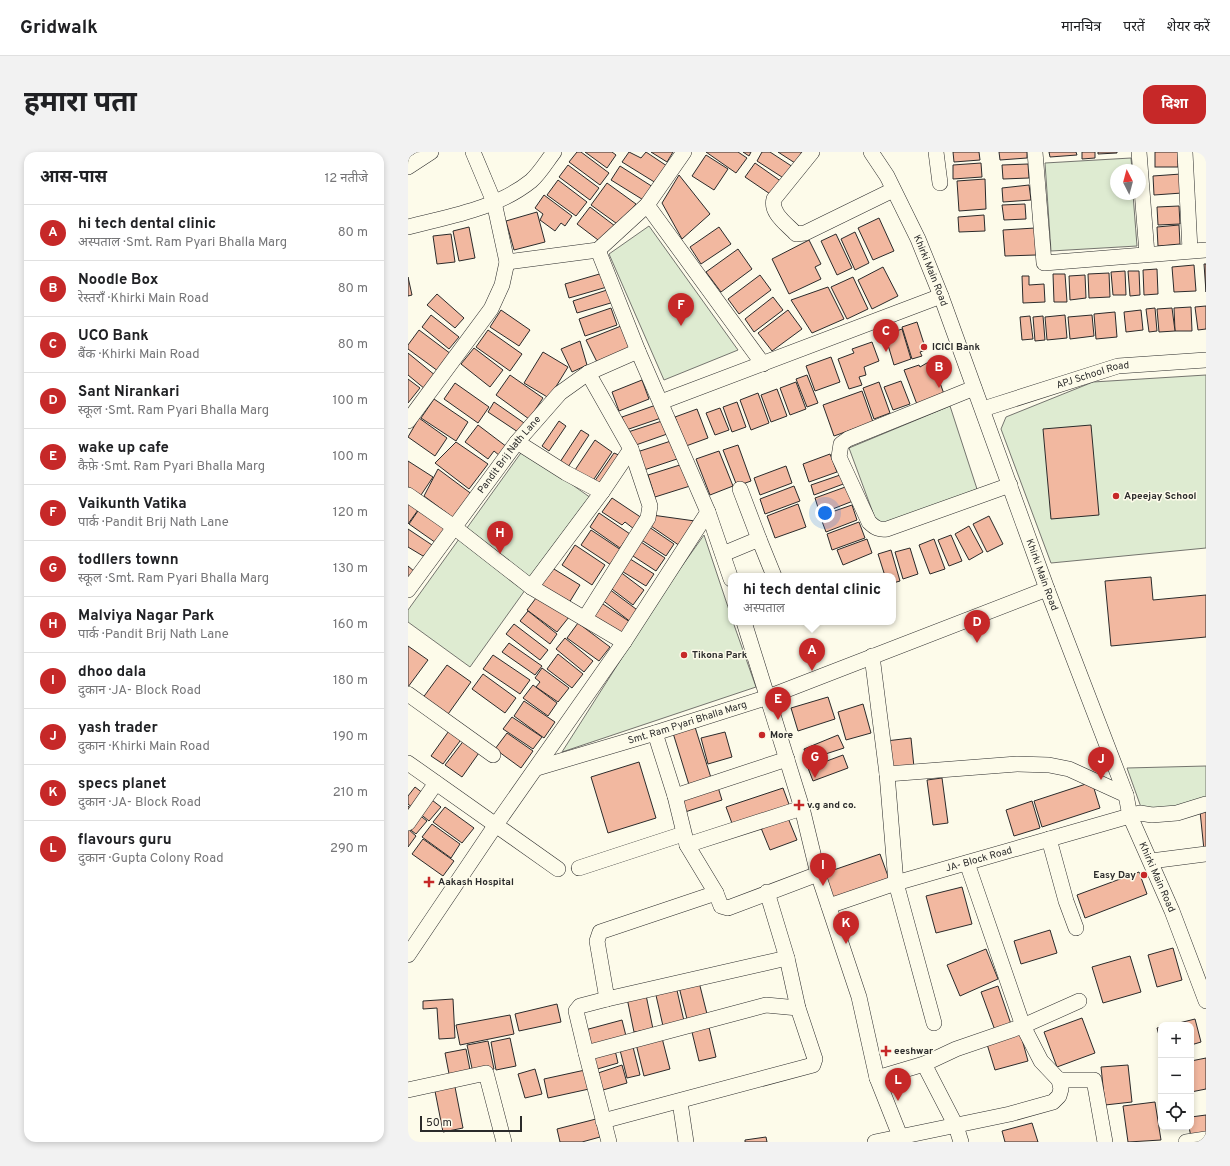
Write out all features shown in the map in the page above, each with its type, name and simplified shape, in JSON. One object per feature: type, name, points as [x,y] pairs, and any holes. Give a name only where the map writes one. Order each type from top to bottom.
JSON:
[{"type":"street","points":[[408,167],[431,152]]},
{"type":"street","points":[[408,420],[491,309],[502,286],[507,262],[494,202],[473,152]]},
{"type":"street","points":[[408,227],[474,210],[516,192],[533,180],[554,152]]},
{"type":"street","points":[[507,262],[598,250],[647,205],[684,152]]},
{"type":"street","points":[[812,152],[774,199],[772,205],[774,211],[796,234],[805,233],[894,190]]},
{"type":"street","name":"Khirki Main Road","points":[[871,152],[894,190],[918,239],[941,296],[1047,589],[1126,795],[1130,816],[1203,983],[1206,1001]]},
{"type":"street","points":[[936,152],[940,183]]},
{"type":"street","points":[[1035,152],[1044,263],[1190,250],[1206,250]]},
{"type":"street","points":[[1139,152],[1146,254]]},
{"type":"street","points":[[1185,152],[1190,250]]},
{"type":"street","points":[[647,205],[763,364]]},
{"type":"street","points":[[598,250],[638,351],[708,512],[729,573]]},
{"type":"street","points":[[661,402],[941,296]]},
{"type":"street","name":"Pandit Brij Nath Lane","points":[[408,590],[517,442],[560,393],[588,373],[638,351]]},
{"type":"street","name":"APJ School Road","points":[[983,409],[1118,366],[1206,360]]},
{"type":"street","points":[[585,618],[648,518],[650,512],[650,506],[631,449],[588,373]]},
{"type":"street","points":[[974,388],[848,439],[841,444],[839,457],[869,522],[874,528],[881,530],[1010,485]]},
{"type":"street","points":[[517,442],[566,473],[602,492]]},
{"type":"street","points":[[531,587],[602,492],[631,449]]},
{"type":"street","points":[[740,489],[773,573]]},
{"type":"street","points":[[408,496],[454,527],[531,587],[624,642]]},
{"type":"street","points":[[408,955],[495,826],[624,642],[708,512]]},
{"type":"street","points":[[723,554],[759,539]]},
{"type":"street","name":"Smt. Ram Pyari Bhalla Marg","points":[[537,768],[655,733],[768,696],[1047,589]]},
{"type":"street","points":[[745,625],[802,808],[818,874],[859,997],[877,1078],[900,1139]]},
{"type":"street","points":[[872,656],[887,774],[896,883],[934,1023]]},
{"type":"street","points":[[408,694],[493,755]]},
{"type":"street","points":[[655,733],[675,796],[685,840],[716,893],[721,906],[728,908],[818,874]]},
{"type":"street","points":[[675,796],[787,759]]},
{"type":"street","points":[[408,763],[495,826],[558,869]]},
{"type":"street","points":[[887,774],[1017,764],[1049,765],[1069,769],[1126,795]]},
{"type":"street","points":[[408,823],[436,783]]},
{"type":"street","name":"JA- Block Road","points":[[829,906],[896,883],[1140,813],[1152,815],[1177,813],[1206,804]]},
{"type":"street","points":[[579,868],[802,808]]},
{"type":"street","points":[[1049,839],[1066,901],[1076,928]]},
{"type":"street","points":[[1150,861],[1206,854]]},
{"type":"street","points":[[875,1142],[900,1139],[1010,1114],[1053,1102],[1059,1096],[1061,1089],[1059,1080],[1041,1061],[1023,1026],[967,863]]},
{"type":"street","points":[[603,1121],[680,1102],[813,1065],[815,1059],[798,1008],[787,958],[767,892]]},
{"type":"street","points":[[607,999],[597,941],[600,932],[716,893]]},
{"type":"street","points":[[609,1142],[576,1011],[580,1006],[787,958]]},
{"type":"street","points":[[877,1078],[924,1064],[956,1049],[1023,1026],[1079,1001]]},
{"type":"street","points":[[586,1053],[766,1005],[798,1008]]},
{"type":"street","points":[[924,1064],[956,1126],[961,1142]]},
{"type":"street","points":[[408,1090],[486,1073],[504,1142]]},
{"type":"street","points":[[1059,1080],[1094,1080],[1105,1142]]},
{"type":"street","points":[[680,1102],[686,1142]]},
{"type":"street","points":[[1186,1142],[1206,1139]]},
{"type":"green space","points":[[1131,158],[1132,164],[1110,164],[1110,200],[1133,200],[1137,246],[1051,251],[1045,163]]},
{"type":"green space","points":[[649,226],[738,350],[664,380],[609,254]]},
{"type":"green space","name":"Apeejay School","points":[[1206,375],[1206,548],[1051,563],[1001,429],[1006,417],[1093,382]]},
{"type":"green space","points":[[950,406],[977,489],[879,529],[849,448]]},
{"type":"green space","points":[[523,450],[591,498],[470,667],[408,622],[408,610]]},
{"type":"green space","name":"Tikona Park","points":[[704,535],[728,607],[728,625],[734,625],[756,687],[562,752],[667,587]]},
{"type":"green space","points":[[1206,766],[1206,800],[1194,804],[1142,810],[1127,768]]},
{"type":"building","points":[[577,152],[581,152],[609,173],[600,185],[569,162]]},
{"type":"building","points":[[585,152],[612,152],[616,155],[607,168]]},
{"type":"building","points":[[629,152],[641,158],[646,152],[667,166],[656,183],[622,162]]},
{"type":"building","points":[[651,152],[673,152],[667,162]]},
{"type":"building","points":[[706,152],[738,152],[747,158],[736,173]]},
{"type":"building","points":[[743,152],[751,152],[749,156]]},
{"type":"building","points":[[762,152],[770,152],[793,167],[785,179],[757,161]]},
{"type":"building","points":[[778,152],[802,152],[795,163]]},
{"type":"building","points":[[953,152],[979,152],[980,160],[954,162]]},
{"type":"building","points":[[999,152],[1027,152],[1027,158],[1000,160]]},
{"type":"building","points":[[1049,152],[1076,152],[1077,155],[1050,157]]},
{"type":"building","points":[[1082,152],[1095,152],[1095,158],[1082,159]]},
{"type":"building","points":[[1098,152],[1117,152],[1117,153],[1098,154]]},
{"type":"building","points":[[1155,152],[1178,152],[1178,167],[1155,167]]},
{"type":"building","points":[[706,155],[728,169],[714,190],[692,176]]},
{"type":"building","points":[[755,163],[782,182],[773,196],[745,177]]},
{"type":"building","points":[[981,163],[982,177],[953,179],[953,165]]},
{"type":"building","points":[[1028,164],[1029,178],[1003,179],[1002,165]]},
{"type":"building","points":[[568,165],[599,188],[590,200],[559,177]]},
{"type":"building","points":[[620,166],[653,187],[645,201],[611,180]]},
{"type":"building","points":[[1181,174],[1182,193],[1154,195],[1153,176]]},
{"type":"building","points":[[679,175],[710,214],[682,239],[662,203]]},
{"type":"building","points":[[985,179],[986,209],[959,211],[957,181]]},
{"type":"building","points":[[558,180],[587,202],[576,216],[547,195]]},
{"type":"building","points":[[607,183],[636,204],[620,226],[591,205]]},
{"type":"building","points":[[1029,185],[1031,200],[1003,202],[1002,188]]},
{"type":"building","points":[[544,195],[572,216],[565,226],[561,223],[555,231],[540,220],[543,214],[535,208]]},
{"type":"building","points":[[1025,204],[1026,219],[1004,220],[1002,205]]},
{"type":"building","points":[[1179,206],[1180,224],[1158,225],[1157,207]]},
{"type":"building","points":[[590,207],[615,226],[602,243],[577,224]]},
{"type":"building","points":[[537,212],[545,242],[514,250],[506,221]]},
{"type":"building","points":[[984,215],[985,231],[959,232],[958,217]]},
{"type":"building","points":[[879,218],[894,251],[873,260],[858,228]]},
{"type":"building","points":[[1179,225],[1180,244],[1158,246],[1157,227]]},
{"type":"building","points":[[469,227],[475,258],[459,261],[453,231]]},
{"type":"building","points":[[719,227],[731,244],[701,264],[690,247]]},
{"type":"building","points":[[1035,228],[1036,255],[1005,256],[1003,230]]},
{"type":"building","points":[[855,232],[869,263],[855,270],[841,239]]},
{"type":"building","points":[[451,234],[455,262],[437,264],[433,236]]},
{"type":"building","points":[[836,234],[852,268],[837,275],[821,241]]},
{"type":"building","points":[[809,240],[821,264],[815,267],[821,279],[789,294],[772,259]]},
{"type":"building","points":[[738,249],[752,269],[721,292],[706,272]]},
{"type":"building","points":[[1204,264],[1206,264],[1206,292]]},
{"type":"building","points":[[1194,265],[1196,291],[1174,292],[1172,267]]},
{"type":"building","points":[[883,267],[898,296],[872,309],[858,280]]},
{"type":"building","points":[[1157,269],[1158,294],[1144,295],[1143,270]]},
{"type":"building","points":[[1125,271],[1126,295],[1113,295],[1111,272]]},
{"type":"building","points":[[1128,271],[1139,271],[1140,295],[1130,296]]},
{"type":"building","points":[[603,273],[607,287],[569,298],[565,284]]},
{"type":"building","points":[[1109,273],[1110,297],[1089,298],[1088,274]]},
{"type":"building","points":[[1053,274],[1065,274],[1067,302],[1054,302]]},
{"type":"building","points":[[760,275],[771,290],[739,314],[728,299]]},
{"type":"building","points":[[1085,275],[1086,298],[1070,300],[1069,276]]},
{"type":"building","points":[[1022,276],[1029,276],[1029,285],[1044,284],[1045,302],[1023,303]]},
{"type":"building","points":[[408,277],[412,295],[408,296]]},
{"type":"building","points":[[853,277],[868,309],[847,319],[831,287]]},
{"type":"building","points":[[828,287],[844,319],[812,333],[791,300]]},
{"type":"building","points":[[610,289],[614,302],[577,313],[573,301]]},
{"type":"building","points":[[437,294],[464,318],[455,328],[427,305]]},
{"type":"building","points":[[773,297],[783,310],[754,332],[745,319]]},
{"type":"building","points":[[1206,306],[1206,329],[1198,330],[1195,307]]},
{"type":"building","points":[[1191,307],[1192,331],[1175,331],[1174,308]]},
{"type":"building","points":[[611,308],[617,325],[585,336],[579,319]]},
{"type":"building","points":[[1155,308],[1157,331],[1149,332],[1146,309]]},
{"type":"building","points":[[1172,308],[1175,331],[1159,332],[1157,309]]},
{"type":"building","points":[[501,310],[530,330],[519,346],[490,327]]},
{"type":"building","points":[[788,310],[802,329],[772,351],[758,333]]},
{"type":"building","points":[[1141,310],[1143,330],[1126,332],[1124,312]]},
{"type":"building","points":[[1115,312],[1117,337],[1096,339],[1094,314]]},
{"type":"building","points":[[431,315],[459,337],[449,349],[422,327]]},
{"type":"building","points":[[1065,315],[1067,338],[1047,340],[1045,317]]},
{"type":"building","points":[[1092,315],[1094,336],[1070,339],[1068,317]]},
{"type":"building","points":[[1030,316],[1033,339],[1022,340],[1020,317]]},
{"type":"building","points":[[1043,316],[1045,340],[1035,341],[1033,317]]},
{"type":"building","points":[[917,322],[926,350],[920,352],[922,356],[912,359],[902,327]]},
{"type":"building","points":[[621,326],[631,347],[597,362],[586,340]]},
{"type":"building","points":[[902,329],[911,359],[894,365],[885,335]]},
{"type":"building","points":[[419,330],[451,354],[438,371],[408,349],[408,345]]},
{"type":"building","points":[[488,330],[522,354],[510,371],[476,347]]},
{"type":"building","points":[[580,341],[587,365],[572,372],[561,349]]},
{"type":"building","points":[[872,342],[879,361],[864,367],[866,375],[859,377],[862,385],[849,389],[838,359],[854,353],[852,349]]},
{"type":"building","points":[[474,348],[503,370],[490,387],[461,364]]},
{"type":"building","points":[[543,352],[568,367],[549,398],[524,383]]},
{"type":"building","points":[[408,353],[436,376],[425,389],[408,375]]},
{"type":"building","points":[[831,357],[840,382],[815,391],[806,366]]},
{"type":"building","points":[[932,360],[945,397],[918,407],[904,370],[919,365],[920,367]]},
{"type":"building","points":[[510,375],[543,398],[529,419],[496,395]]},
{"type":"building","points":[[807,375],[818,403],[807,407],[796,379]]},
{"type":"building","points":[[408,379],[420,388],[408,403]]},
{"type":"building","points":[[642,380],[649,399],[619,411],[612,392]]},
{"type":"building","points":[[901,381],[910,404],[893,410],[884,387]]},
{"type":"building","points":[[796,382],[806,409],[790,415],[780,388]]},
{"type":"building","points":[[879,382],[890,413],[874,419],[863,388]]},
{"type":"building","points":[[455,383],[489,407],[478,423],[444,399]]},
{"type":"building","points":[[777,389],[787,416],[771,422],[761,395]]},
{"type":"building","points":[[862,391],[873,422],[834,436],[823,405]]},
{"type":"building","points":[[758,393],[769,423],[751,430],[740,400]]},
{"type":"building","points":[[434,399],[468,422],[456,441],[421,418]]},
{"type":"building","points":[[494,402],[527,425],[521,434],[488,412]]},
{"type":"building","points":[[737,402],[746,427],[732,432],[723,407]]},
{"type":"building","points":[[656,405],[661,418],[626,430],[622,417]]},
{"type":"building","points":[[720,408],[729,430],[715,435],[706,413]]},
{"type":"building","points":[[697,409],[708,438],[686,446],[675,417]]},
{"type":"building","points":[[419,418],[447,438],[435,456],[408,437]]},
{"type":"building","points":[[665,420],[670,433],[633,446],[628,432]]},
{"type":"building","points":[[559,421],[566,426],[549,451],[542,446]]},
{"type":"building","points":[[478,425],[507,447],[500,456],[494,451],[488,459],[465,442]]},
{"type":"building","points":[[1091,425],[1099,515],[1051,519],[1043,429]]},
{"type":"building","points":[[581,430],[589,435],[568,467],[560,462]]},
{"type":"building","points":[[595,440],[612,452],[590,485],[573,473]]},
{"type":"building","points":[[674,440],[680,458],[644,470],[637,452]]},
{"type":"building","points":[[456,442],[488,464],[469,489],[435,463]]},
{"type":"building","points":[[738,445],[751,481],[737,486],[723,450]]},
{"type":"building","points":[[719,451],[733,486],[710,495],[696,459]]},
{"type":"building","points":[[614,453],[621,456],[600,488],[592,485]]},
{"type":"building","points":[[830,454],[837,472],[809,482],[803,464]]},
{"type":"building","points":[[408,461],[433,477],[421,495],[408,487]]},
{"type":"building","points":[[683,464],[690,486],[655,497],[648,475]]},
{"type":"building","points":[[786,466],[792,483],[760,495],[754,478]]},
{"type":"building","points":[[438,469],[473,495],[455,519],[424,496]]},
{"type":"building","points":[[843,474],[846,483],[814,495],[811,485]]},
{"type":"building","points":[[794,486],[800,501],[765,514],[760,499]]},
{"type":"building","points":[[848,486],[853,501],[820,514],[815,498]]},
{"type":"building","points":[[612,498],[642,518],[634,529],[625,522],[622,525],[602,512]]},
{"type":"building","points":[[408,503],[418,510],[408,524]]},
{"type":"building","points":[[798,504],[806,527],[775,538],[767,516]]},
{"type":"building","points":[[852,505],[857,520],[826,532],[820,516]]},
{"type":"building","points":[[420,508],[450,529],[439,545],[409,524]]},
{"type":"building","points":[[599,513],[630,534],[620,548],[590,527]]},
{"type":"building","points":[[652,515],[695,521],[683,548],[648,524]]},
{"type":"building","points":[[989,516],[1003,544],[987,552],[973,524]]},
{"type":"building","points":[[859,522],[865,538],[832,550],[827,534]]},
{"type":"building","points":[[969,526],[983,552],[969,560],[955,534]]},
{"type":"building","points":[[649,527],[674,544],[666,556],[640,539]]},
{"type":"building","points":[[408,529],[435,547],[423,556],[408,547]]},
{"type":"building","points":[[591,530],[621,550],[611,565],[581,545]]},
{"type":"building","points":[[951,535],[962,561],[949,566],[938,540]]},
{"type":"building","points":[[867,539],[872,553],[843,565],[837,550]]},
{"type":"building","points":[[934,539],[945,569],[930,574],[919,545]]},
{"type":"building","points":[[638,540],[665,558],[656,571],[630,554]]},
{"type":"building","points":[[575,545],[605,565],[592,585],[562,565]]},
{"type":"building","points":[[910,548],[918,574],[903,579],[895,552]]},
{"type":"building","points":[[891,550],[900,581],[896,582],[896,573],[884,573],[878,554]]},
{"type":"building","points":[[627,557],[654,574],[646,586],[620,570]]},
{"type":"building","points":[[408,566],[415,572],[408,580]]},
{"type":"building","points":[[549,566],[580,585],[569,603],[538,585]]},
{"type":"building","points":[[619,571],[644,590],[633,605],[608,586]]},
{"type":"building","points":[[1151,577],[1153,600],[1206,595],[1206,637],[1111,646],[1105,581]]},
{"type":"building","points":[[609,589],[640,612],[632,623],[601,599]]},
{"type":"building","points":[[539,594],[569,617],[557,632],[527,610]]},
{"type":"building","points":[[600,602],[630,622],[620,637],[589,618]]},
{"type":"building","points":[[528,611],[557,634],[550,644],[520,621]]},
{"type":"building","points":[[578,623],[610,647],[599,661],[567,638]]},
{"type":"building","points":[[514,624],[548,650],[540,660],[506,634]]},
{"type":"building","points":[[565,638],[593,661],[584,672],[556,649]]},
{"type":"building","points":[[509,643],[542,666],[535,675],[502,652]]},
{"type":"building","points":[[408,646],[428,660],[408,687]]},
{"type":"building","points":[[558,654],[583,674],[572,688],[547,669]]},
{"type":"building","points":[[493,655],[530,680],[520,694],[483,669]]},
{"type":"building","points":[[447,665],[471,682],[446,717],[422,699]]},
{"type":"building","points":[[542,668],[569,688],[558,702],[536,687],[540,682],[535,678]]},
{"type":"building","points":[[483,674],[516,698],[505,713],[472,689]]},
{"type":"building","points":[[533,685],[557,703],[548,716],[523,698]]},
{"type":"building","points":[[828,697],[835,719],[798,731],[791,708]]},
{"type":"building","points":[[524,701],[555,722],[544,738],[514,716]]},
{"type":"building","points":[[863,704],[871,733],[846,740],[838,712]]},
{"type":"building","points":[[512,717],[542,737],[533,749],[503,729]]},
{"type":"building","points":[[695,727],[712,781],[690,788],[673,733]]},
{"type":"building","points":[[451,728],[463,737],[443,764],[431,756]]},
{"type":"building","points":[[725,732],[732,757],[708,764],[701,738]]},
{"type":"building","points":[[507,733],[533,751],[521,768],[495,749]]},
{"type":"building","points":[[838,735],[844,748],[807,760],[804,749]]},
{"type":"building","points":[[911,738],[914,767],[889,769],[886,741]]},
{"type":"building","points":[[465,739],[481,750],[462,777],[445,765]]},
{"type":"building","points":[[843,755],[848,768],[813,781],[808,768]]},
{"type":"building","points":[[639,762],[656,818],[608,833],[591,777]]},
{"type":"building","points":[[942,778],[948,823],[933,825],[927,780]]},
{"type":"building","points":[[1092,782],[1100,808],[1042,827],[1034,801]]},
{"type":"building","points":[[717,784],[722,800],[685,812],[680,796]]},
{"type":"building","points":[[415,787],[441,807],[429,821],[408,804],[408,796]]},
{"type":"building","points":[[783,788],[790,807],[733,826],[726,807]]},
{"type":"building","points":[[1032,801],[1040,828],[1014,836],[1006,810]]},
{"type":"building","points":[[408,806],[427,821],[416,834],[408,828]]},
{"type":"building","points":[[445,807],[474,828],[462,843],[433,822]]},
{"type":"building","points":[[1206,810],[1206,850],[1204,850],[1200,811]]},
{"type":"building","points":[[788,818],[797,840],[770,850],[761,828]]},
{"type":"building","points":[[432,824],[460,844],[451,858],[422,837]]},
{"type":"building","points":[[408,829],[416,836],[408,847]]},
{"type":"building","points":[[423,839],[454,861],[443,876],[412,854]]},
{"type":"building","points":[[880,854],[889,879],[831,900],[822,874]]},
{"type":"building","points":[[1139,872],[1147,894],[1085,918],[1077,895]]},
{"type":"building","points":[[962,887],[972,924],[936,933],[926,896]]},
{"type":"building","points":[[1050,930],[1057,953],[1021,964],[1014,941]]},
{"type":"building","points":[[1173,948],[1182,980],[1157,987],[1148,955]]},
{"type":"building","points":[[986,949],[998,979],[960,996],[947,965]]},
{"type":"building","points":[[1130,956],[1141,992],[1103,1003],[1092,967]]},
{"type":"building","points":[[699,982],[708,1018],[688,1023],[679,987]]},
{"type":"building","points":[[676,986],[684,1021],[663,1026],[655,991]]},
{"type":"building","points":[[998,986],[1012,1027],[996,1033],[981,992]]},
{"type":"building","points":[[646,995],[653,1029],[634,1032],[627,998]]},
{"type":"building","points":[[453,999],[455,1038],[439,1039],[437,1008],[423,1009],[423,1001]]},
{"type":"building","points":[[557,1004],[561,1022],[519,1031],[515,1014]]},
{"type":"building","points":[[510,1015],[514,1034],[460,1045],[456,1025]]},
{"type":"building","points":[[1082,1018],[1095,1053],[1057,1067],[1044,1032]]},
{"type":"building","points":[[1195,1019],[1201,1042],[1194,1044],[1194,1022],[1183,1022]]},
{"type":"building","points":[[622,1020],[627,1040],[589,1049],[585,1030]]},
{"type":"building","points":[[708,1023],[716,1057],[699,1061],[691,1028]]},
{"type":"building","points":[[1020,1032],[1028,1061],[995,1070],[986,1041]]},
{"type":"building","points":[[510,1038],[516,1066],[496,1070],[491,1042]]},
{"type":"building","points":[[662,1038],[670,1069],[644,1076],[636,1044]]},
{"type":"building","points":[[488,1041],[494,1069],[473,1073],[467,1045]]},
{"type":"building","points":[[633,1047],[640,1075],[627,1078],[620,1050]]},
{"type":"building","points":[[466,1049],[471,1075],[450,1079],[445,1053]]},
{"type":"building","points":[[615,1050],[618,1063],[594,1070],[591,1057]]},
{"type":"building","points":[[1206,1058],[1206,1089],[1194,1091],[1194,1060]]},
{"type":"building","points":[[622,1065],[627,1083],[603,1090],[598,1073]]},
{"type":"building","points":[[1128,1065],[1132,1102],[1105,1105],[1101,1067]]},
{"type":"building","points":[[535,1069],[542,1094],[525,1098],[518,1074]]},
{"type":"building","points":[[585,1070],[589,1089],[548,1098],[544,1079]]},
{"type":"building","points":[[454,1082],[463,1128],[443,1132],[434,1086]]},
{"type":"building","points":[[1155,1102],[1158,1130],[1159,1130],[1161,1140],[1128,1142],[1123,1106]]},
{"type":"building","points":[[1206,1115],[1206,1135],[1191,1137],[1190,1130],[1194,1130],[1194,1117]]},
{"type":"building","points":[[596,1119],[600,1137],[582,1142],[560,1142],[557,1129]]},
{"type":"building","points":[[1032,1123],[1038,1142],[1005,1142],[1002,1131]]},
{"type":"building","points":[[766,1137],[767,1142],[745,1142],[745,1140]]},
{"type":"place","name":"Vaikunth Vatika","points":[[681,326]]},
{"type":"place","name":"ICICI Bank","points":[[924,347]]},
{"type":"place","name":"UCO Bank","points":[[886,352]]},
{"type":"place","name":"Noodle Box","points":[[939,388]]},
{"type":"place","name":"Apeejay School","points":[[1116,496]]},
{"type":"place","name":"Malviya Nagar Park","points":[[500,554]]},
{"type":"place","name":"Sant Nirankari","points":[[977,643]]},
{"type":"place","name":"Tikona Park","points":[[684,655]]},
{"type":"place","name":"hi tech dental clinic","points":[[812,671]]},
{"type":"place","name":"wake up cafe","points":[[778,720]]},
{"type":"place","name":"More","points":[[762,735]]},
{"type":"place","name":"todllers townn","points":[[815,778]]},
{"type":"place","name":"yash trader","points":[[1101,780]]},
{"type":"place","name":"v.g and co.","points":[[799,805]]},
{"type":"place","name":"Easy Day","points":[[1144,875]]},
{"type":"place","name":"Aakash Hospital","points":[[429,882]]},
{"type":"place","name":"dhoo dala","points":[[823,886]]},
{"type":"place","name":"specs planet","points":[[846,944]]},
{"type":"place","name":"eeshwar","points":[[886,1051]]},
{"type":"place","name":"flavours guru","points":[[898,1101]]}]
